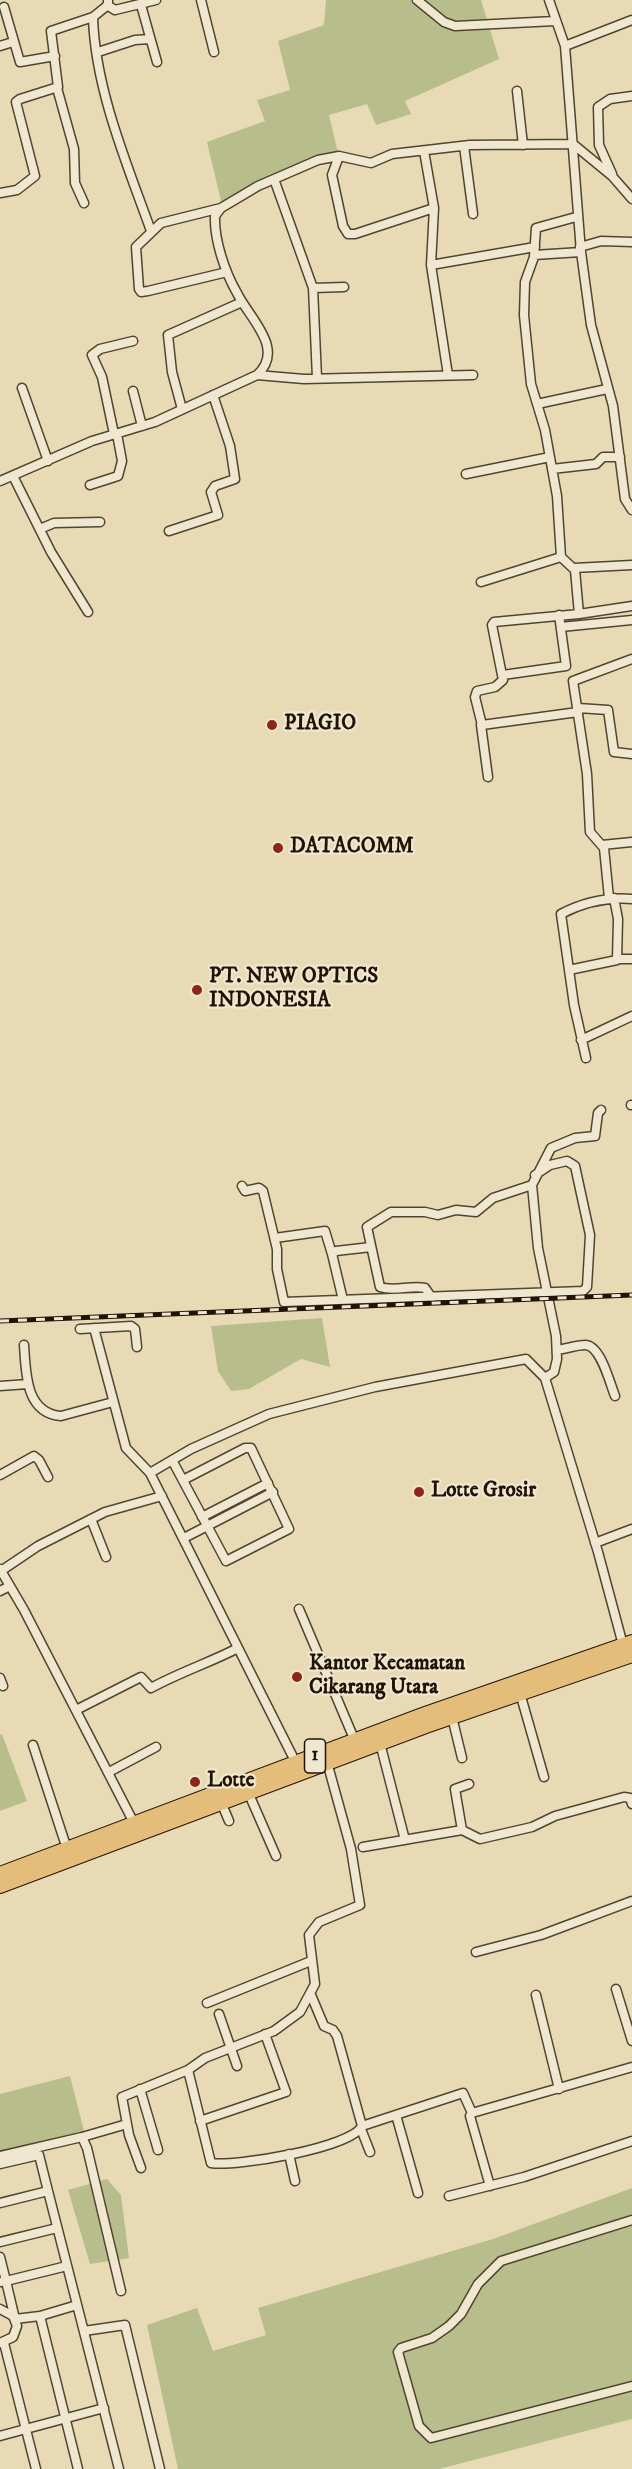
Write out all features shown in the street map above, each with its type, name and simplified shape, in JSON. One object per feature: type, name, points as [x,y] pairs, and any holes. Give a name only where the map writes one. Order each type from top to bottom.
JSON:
[{"type":"highway","name":"1","points":[[0,1886],[327,1762],[520,1693],[629,1648]]},
{"type":"highway","name":"1","points":[[0,1874],[355,1741],[629,1648]]},
{"type":"street","points":[[84,203],[75,183],[74,149],[57,88],[51,31],[93,17],[108,2],[113,10],[156,0]]},
{"type":"street","points":[[201,0],[214,52]]},
{"type":"street","points":[[417,0],[444,22],[455,26],[555,21]]},
{"type":"street","points":[[549,0],[565,46],[576,217],[591,325],[613,406],[625,499],[632,510]]},
{"type":"street","points":[[141,4],[157,62]]},
{"type":"street","points":[[4,7],[20,62],[55,56]]},
{"type":"street","points":[[93,17],[109,110],[151,231]]},
{"type":"street","points":[[565,46],[632,20]]},
{"type":"street","points":[[98,52],[135,40],[150,39]]},
{"type":"street","points":[[0,46],[13,42]]},
{"type":"street","points":[[0,193],[17,190],[35,176],[16,102],[57,88]]},
{"type":"street","points":[[517,91],[523,145]]},
{"type":"street","points":[[612,176],[599,145],[598,107],[610,99],[632,96]]},
{"type":"street","points":[[227,272],[141,292],[135,251],[138,244],[161,223],[221,208],[274,179],[318,160],[339,156],[371,163],[392,154],[464,146],[573,144],[612,176],[632,199]]},
{"type":"street","points":[[464,146],[473,214]]},
{"type":"street","points":[[424,151],[434,208],[431,265],[448,375]]},
{"type":"street","points":[[339,156],[332,175],[343,226],[348,234],[355,234],[434,208]]},
{"type":"street","points":[[274,179],[312,288],[317,378]]},
{"type":"street","points":[[0,481],[182,409],[257,375],[267,363],[268,348],[261,330],[242,302],[227,272],[214,222],[221,208]]},
{"type":"street","points":[[576,217],[536,228],[534,251],[525,282],[523,305],[531,384],[550,457],[559,512],[561,557],[574,568],[632,565]]},
{"type":"street","points":[[431,265],[534,251],[580,250],[601,241],[632,242]]},
{"type":"street","points":[[312,288],[344,287]]},
{"type":"street","points":[[182,409],[172,372],[168,335],[242,302]]},
{"type":"street","points":[[90,485],[118,477],[122,461],[102,377],[92,355],[100,350],[133,341]]},
{"type":"street","points":[[257,375],[273,378],[317,378],[473,375]]},
{"type":"street","points":[[22,388],[48,461]]},
{"type":"street","points":[[537,404],[607,389]]},
{"type":"street","points":[[134,391],[141,426]]},
{"type":"street","points":[[169,531],[218,515],[211,492],[215,486],[235,479],[230,446],[213,395]]},
{"type":"street","points":[[466,474],[550,457]]},
{"type":"street","points":[[552,469],[596,464],[601,458],[620,457]]},
{"type":"street","points":[[13,476],[40,529],[88,612]]},
{"type":"street","points":[[40,529],[54,523],[100,522]]},
{"type":"street","points":[[481,582],[561,557]]},
{"type":"street","points":[[574,568],[579,614]]},
{"type":"street","points":[[488,777],[475,693],[501,684],[503,675],[493,623],[632,606]]},
{"type":"street","points":[[503,675],[566,666],[559,615]]},
{"type":"street","points":[[561,627],[632,620]]},
{"type":"street","points":[[632,659],[573,681],[587,780],[590,832],[594,840],[602,845],[632,842]]},
{"type":"street","points":[[481,725],[578,710],[609,710],[613,751],[632,754]]},
{"type":"street","points":[[602,845],[618,919],[618,960]]},
{"type":"street","points":[[585,1058],[561,914],[590,902],[612,898],[632,899]]},
{"type":"street","points":[[569,970],[632,959]]},
{"type":"street","points":[[581,1040],[632,1017]]},
{"type":"street","points":[[545,1378],[556,1368],[557,1350],[549,1293],[538,1248],[532,1185],[551,1148],[575,1138],[595,1136],[598,1113],[601,1110]]},
{"type":"street","points":[[242,1186],[245,1191],[262,1190],[275,1238],[284,1302],[549,1293],[586,1289],[590,1263],[590,1235],[578,1176],[573,1163],[560,1161],[536,1175]]},
{"type":"street","points":[[432,1298],[425,1288],[417,1286],[390,1289],[380,1287],[367,1227],[386,1214],[405,1211],[438,1215],[456,1210],[476,1212],[493,1198],[532,1185]]},
{"type":"street","points":[[275,1238],[325,1231],[343,1300]]},
{"type":"street","points":[[332,1254],[336,1251],[371,1246]]},
{"type":"street","points":[[80,1329],[131,1326],[135,1329],[137,1347]]},
{"type":"street","points":[[94,1328],[126,1448],[150,1473],[296,1763]]},
{"type":"street","points":[[24,1345],[28,1384],[34,1402],[57,1416],[113,1402]]},
{"type":"street","points":[[557,1350],[586,1345],[591,1347],[603,1364],[615,1396]]},
{"type":"street","points":[[150,1473],[171,1460],[260,1417],[375,1387],[523,1358],[529,1360],[545,1378],[629,1648]]},
{"type":"street","points":[[0,1386],[28,1384]]},
{"type":"street","points":[[171,1460],[227,1561],[289,1529],[273,1492],[248,1447],[183,1480]]},
{"type":"street","points":[[0,1475],[34,1456],[39,1460],[48,1477]]},
{"type":"street","points":[[202,1517],[268,1483]]},
{"type":"street","points":[[184,1538],[273,1492]]},
{"type":"street","points":[[134,1823],[1,1570],[38,1546],[91,1519],[111,1510],[162,1496]]},
{"type":"street","points":[[91,1519],[106,1557]]},
{"type":"street","points":[[595,1543],[632,1529]]},
{"type":"street","points":[[0,1591],[10,1586]]},
{"type":"street","points":[[298,1609],[355,1741]]},
{"type":"street","points":[[76,1710],[141,1677],[151,1688],[182,1670],[209,1663],[238,1648]]},
{"type":"street","points":[[520,1693],[543,1777]]},
{"type":"street","points":[[452,1717],[462,1758]]},
{"type":"street","points":[[380,1743],[405,1840]]},
{"type":"street","points":[[33,1745],[67,1849]]},
{"type":"street","points":[[109,1772],[156,1747]]},
{"type":"street","points":[[141,2168],[127,2124],[122,2097],[188,2070],[205,2058],[265,2034],[300,2012],[315,1984],[309,1935],[313,1928],[327,1918],[357,1908],[361,1900],[341,1806],[327,1762]]},
{"type":"street","points":[[462,1830],[455,1789],[469,1784]]},
{"type":"street","points":[[248,1792],[276,1856]]},
{"type":"street","points":[[363,1847],[462,1830],[480,1839],[532,1827],[555,1816],[624,1797],[630,1798],[632,1804]]},
{"type":"street","points":[[221,1802],[229,1821]]},
{"type":"street","points":[[476,1952],[541,1935],[632,1901]]},
{"type":"street","points":[[207,2003],[311,1960]]},
{"type":"street","points":[[616,1989],[632,2042]]},
{"type":"street","points":[[311,1995],[324,2026],[333,2030],[337,2036],[370,2152]]},
{"type":"street","points":[[536,1995],[559,2089]]},
{"type":"street","points":[[219,2014],[237,2066]]},
{"type":"street","points":[[200,2121],[285,2094],[286,2089],[282,2076],[265,2034]]},
{"type":"street","points":[[472,2113],[632,2067]]},
{"type":"street","points":[[188,2070],[211,2163],[289,2154],[326,2147],[362,2127],[460,2093],[465,2095],[472,2113],[470,2116],[490,2186]]},
{"type":"street","points":[[140,2089],[158,2150]]},
{"type":"street","points":[[396,2115],[418,2193]]},
{"type":"street","points":[[0,2156],[127,2124]]},
{"type":"street","points":[[82,2136],[87,2148],[121,2291]]},
{"type":"street","points":[[448,2196],[490,2186],[632,2141]]},
{"type":"street","points":[[289,2154],[295,2181]]},
{"type":"street","points":[[0,2164],[39,2155],[119,2469]]},
{"type":"street","points":[[0,2203],[48,2191]]},
{"type":"street","points":[[632,2220],[501,2261],[478,2284],[461,2314],[449,2326],[432,2338],[401,2348],[398,2352],[419,2426],[431,2438],[632,2385]]},
{"type":"street","points":[[0,2242],[57,2228]]},
{"type":"street","points":[[0,2257],[3,2282],[15,2319],[16,2332],[2,2343],[36,2469]]},
{"type":"street","points":[[3,2282],[67,2266]]},
{"type":"street","points":[[15,2319],[39,2316],[77,2306]]},
{"type":"street","points":[[0,2310],[9,2312],[15,2319]]},
{"type":"street","points":[[39,2316],[78,2469]]},
{"type":"street","points":[[84,2331],[125,2325],[160,2469]]},
{"type":"street","points":[[0,2436],[104,2408]]},
{"type":"green space","points":[[326,0],[481,0],[499,59],[405,101],[411,114],[376,125],[367,104],[329,115],[338,153],[222,205],[207,142],[265,121],[257,100],[290,90],[278,41],[324,25]]},
{"type":"green space","points":[[322,1318],[330,1367],[301,1359],[249,1389],[231,1391],[218,1371],[211,1326]]},
{"type":"green space","points":[[2,1734],[27,1801],[0,1811],[0,1735]]},
{"type":"green space","points":[[70,2076],[84,2131],[55,2146],[0,2157],[0,2094]]},
{"type":"green space","points":[[107,2179],[121,2195],[129,2258],[90,2264],[68,2190]]},
{"type":"green space","points":[[632,2188],[632,2419],[439,2469],[178,2469],[147,2325],[197,2308],[213,2351],[266,2335],[258,2308],[493,2239]]},
{"type":"railway","points":[[0,1321],[632,1295]]},
{"type":"place","name":"PIAGIO","points":[[272,725]]},
{"type":"place","name":"DATACOMM","points":[[278,848]]},
{"type":"place","name":"PT. NEW OPTICS INDONESIA","points":[[197,990]]},
{"type":"place","name":"Lotte Grosir","points":[[419,1492]]},
{"type":"place","name":"Kantor Kecamatan Cikarang Utara","points":[[297,1677]]},
{"type":"place","name":"Lotte","points":[[195,1782]]}]
